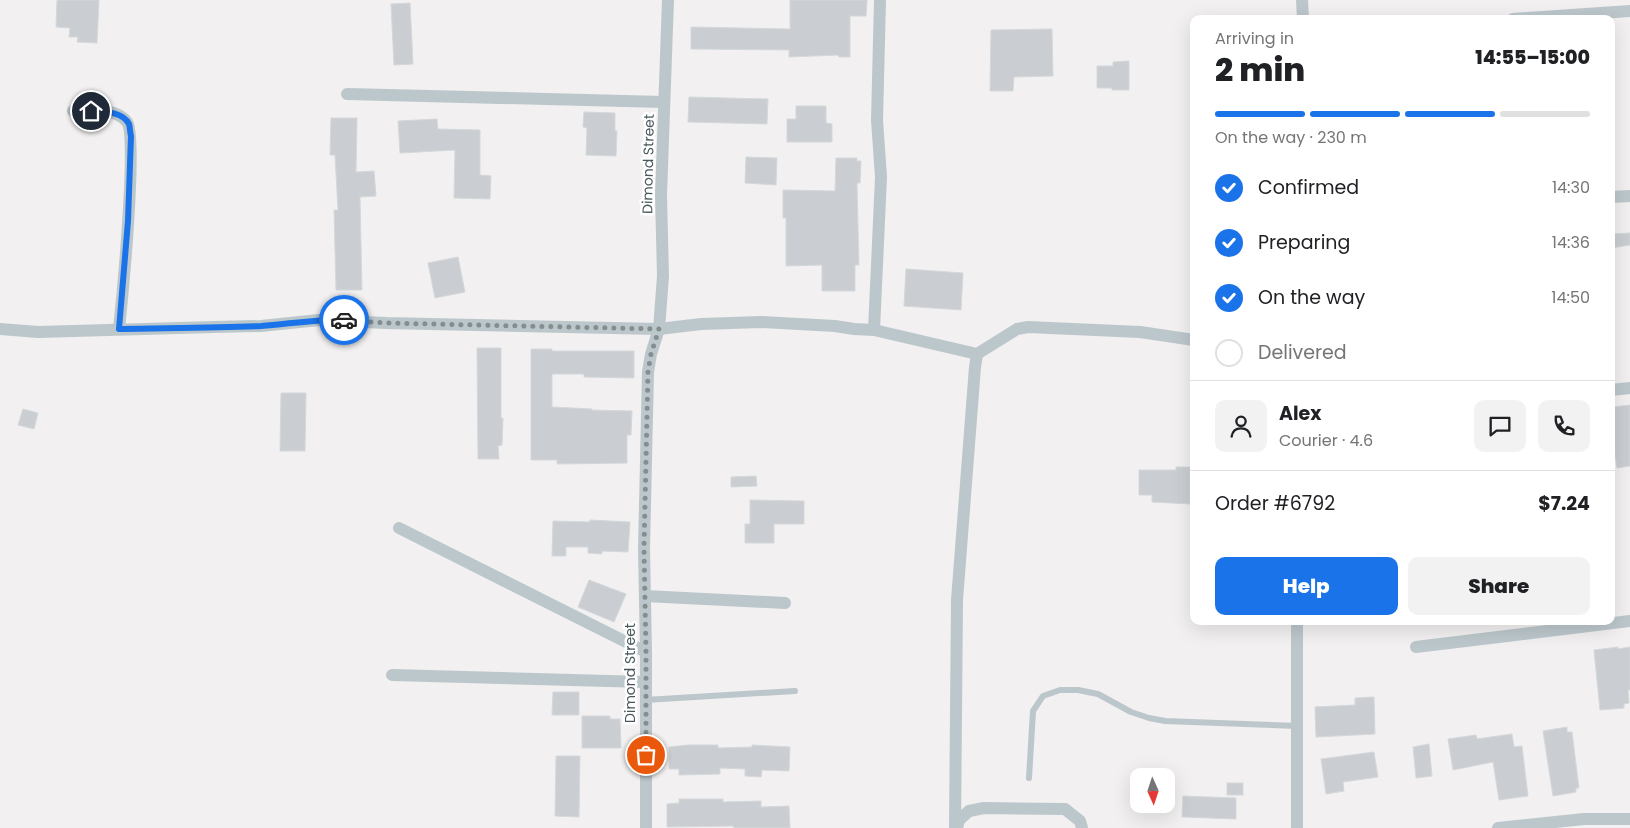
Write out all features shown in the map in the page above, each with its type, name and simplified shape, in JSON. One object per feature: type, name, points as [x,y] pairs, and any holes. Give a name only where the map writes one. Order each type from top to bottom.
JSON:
[{"type":"street","name":"Dimond Street","points":[[646,828],[644,548],[648,372],[651,354],[659,329],[663,276],[661,196],[668,0]]},
{"type":"street","points":[[874,330],[882,177],[877,120],[880,0]]},
{"type":"street","points":[[1302,0],[1303,15]]},
{"type":"street","points":[[1572,15],[1630,11]]},
{"type":"street","points":[[347,94],[664,102]]},
{"type":"street","points":[[73,111],[109,112],[121,116],[129,124],[131,136],[129,205],[119,329]]},
{"type":"street","points":[[1615,197],[1630,196]]},
{"type":"street","points":[[0,329],[38,332],[261,326],[319,320],[659,329],[701,324],[778,322],[874,330],[977,354],[1017,329],[1028,327],[1140,332],[1190,340]]},
{"type":"street","points":[[956,828],[957,600],[977,354]]},
{"type":"street","points":[[1615,390],[1630,388]]},
{"type":"street","points":[[398,528],[646,652]]},
{"type":"street","points":[[645,596],[784,603]]},
{"type":"street","points":[[1615,623],[1630,621]]},
{"type":"street","points":[[1297,625],[1297,828]]},
{"type":"street","points":[[1416,647],[1597,625]]},
{"type":"street","points":[[392,674],[645,682]]},
{"type":"street","points":[[956,828],[959,820],[969,811],[984,808],[1065,809],[1080,821],[1082,828]]},
{"type":"street","points":[[1498,828],[1584,819],[1630,819]]},
{"type":"lane","points":[[1029,778],[1033,711],[1043,696],[1060,690],[1078,690],[1098,694],[1131,712],[1165,721],[1298,726]]},
{"type":"lane","points":[[645,700],[795,691]]},
{"type":"building","points":[[57,0],[99,0],[97,43],[77,42],[78,37],[69,37],[70,28],[56,27]]},
{"type":"building","points":[[790,0],[867,0],[866,16],[850,16],[850,57],[839,57],[838,55],[789,57],[789,50],[691,49],[691,27],[790,29]]},
{"type":"building","points":[[410,3],[413,64],[394,65],[391,4]]},
{"type":"building","points":[[1052,29],[1053,76],[1014,77],[1013,91],[990,91],[991,30]]},
{"type":"building","points":[[1129,61],[1129,90],[1097,88],[1097,66],[1113,66],[1113,62]]},
{"type":"building","points":[[689,97],[768,99],[767,124],[688,122]]},
{"type":"building","points":[[796,106],[826,106],[826,123],[832,124],[832,142],[787,142],[787,119],[796,119]]},
{"type":"building","points":[[584,112],[615,113],[615,131],[617,131],[616,156],[586,155],[587,128],[583,127]]},
{"type":"building","points":[[331,118],[357,118],[356,172],[374,171],[376,196],[360,197],[362,290],[336,290],[334,210],[338,210],[335,155],[330,155]]},
{"type":"building","points":[[437,119],[438,129],[480,130],[480,175],[491,176],[490,199],[454,198],[455,150],[400,153],[398,121]]},
{"type":"building","points":[[746,157],[777,158],[776,185],[745,183]]},
{"type":"building","points":[[836,158],[857,158],[857,161],[861,161],[860,183],[857,183],[859,265],[855,265],[855,291],[822,291],[822,265],[786,266],[786,218],[783,218],[783,190],[835,191]]},
{"type":"building","points":[[1630,233],[1630,245],[1615,247],[1615,234]]},
{"type":"building","points":[[458,257],[465,292],[435,298],[428,263]]},
{"type":"building","points":[[906,269],[963,273],[961,310],[904,306]]},
{"type":"building","points":[[477,348],[501,348],[501,418],[503,418],[502,445],[498,446],[499,459],[478,459]]},
{"type":"building","points":[[531,349],[552,349],[552,351],[634,351],[634,378],[584,377],[584,374],[552,374],[552,407],[632,411],[631,435],[627,435],[627,463],[557,464],[557,460],[531,460]]},
{"type":"building","points":[[281,393],[306,393],[305,451],[280,451]]},
{"type":"building","points":[[1630,405],[1630,466],[1617,468],[1615,455],[1615,407]]},
{"type":"building","points":[[23,409],[38,413],[34,429],[18,425]]},
{"type":"building","points":[[1176,467],[1190,467],[1190,504],[1152,502],[1152,495],[1139,495],[1139,470],[1176,470]]},
{"type":"building","points":[[756,476],[757,486],[731,487],[731,477]]},
{"type":"building","points":[[750,500],[804,501],[804,524],[774,524],[774,543],[745,543],[745,524],[750,524]]},
{"type":"building","points":[[590,520],[630,522],[628,552],[602,551],[602,554],[588,553],[588,547],[566,547],[566,556],[552,556],[553,521],[590,522]]},
{"type":"building","points":[[589,580],[626,594],[614,622],[578,607]]},
{"type":"building","points":[[1618,647],[1618,649],[1630,647],[1629,703],[1624,704],[1624,708],[1600,710],[1594,650]]},
{"type":"building","points":[[553,692],[579,692],[579,715],[552,715]]},
{"type":"building","points":[[1374,697],[1375,734],[1316,737],[1315,707],[1355,705],[1355,698]]},
{"type":"building","points":[[582,716],[610,716],[610,719],[620,719],[621,748],[582,748]]},
{"type":"building","points":[[1567,727],[1567,732],[1572,732],[1579,788],[1576,788],[1576,792],[1553,796],[1543,731]]},
{"type":"building","points":[[1512,734],[1514,747],[1522,746],[1528,796],[1499,800],[1493,762],[1453,770],[1448,739],[1476,735],[1477,739]]},
{"type":"building","points":[[1429,744],[1432,776],[1416,778],[1413,747]]},
{"type":"building","points":[[718,745],[718,748],[752,747],[752,745],[790,747],[789,771],[762,770],[761,777],[745,776],[745,769],[720,768],[720,774],[679,775],[679,769],[669,769],[669,747]]},
{"type":"building","points":[[1374,752],[1378,777],[1343,782],[1344,791],[1326,794],[1321,759]]},
{"type":"building","points":[[556,756],[580,756],[579,817],[555,816]]},
{"type":"building","points":[[1227,783],[1243,783],[1243,795],[1227,795]]},
{"type":"building","points":[[1183,796],[1236,798],[1236,819],[1182,817]]},
{"type":"building","points":[[679,799],[723,799],[723,802],[761,801],[761,807],[789,806],[790,828],[734,828],[733,826],[667,827],[667,804],[679,803]]},
{"type":"way so far","points":[[344,320],[386,323],[659,329],[651,354],[648,372],[644,548],[646,755]]},
{"type":"route","points":[[91,111],[109,112],[121,116],[129,124],[131,136],[128,221],[119,329],[261,326],[319,320],[344,320]]}]
